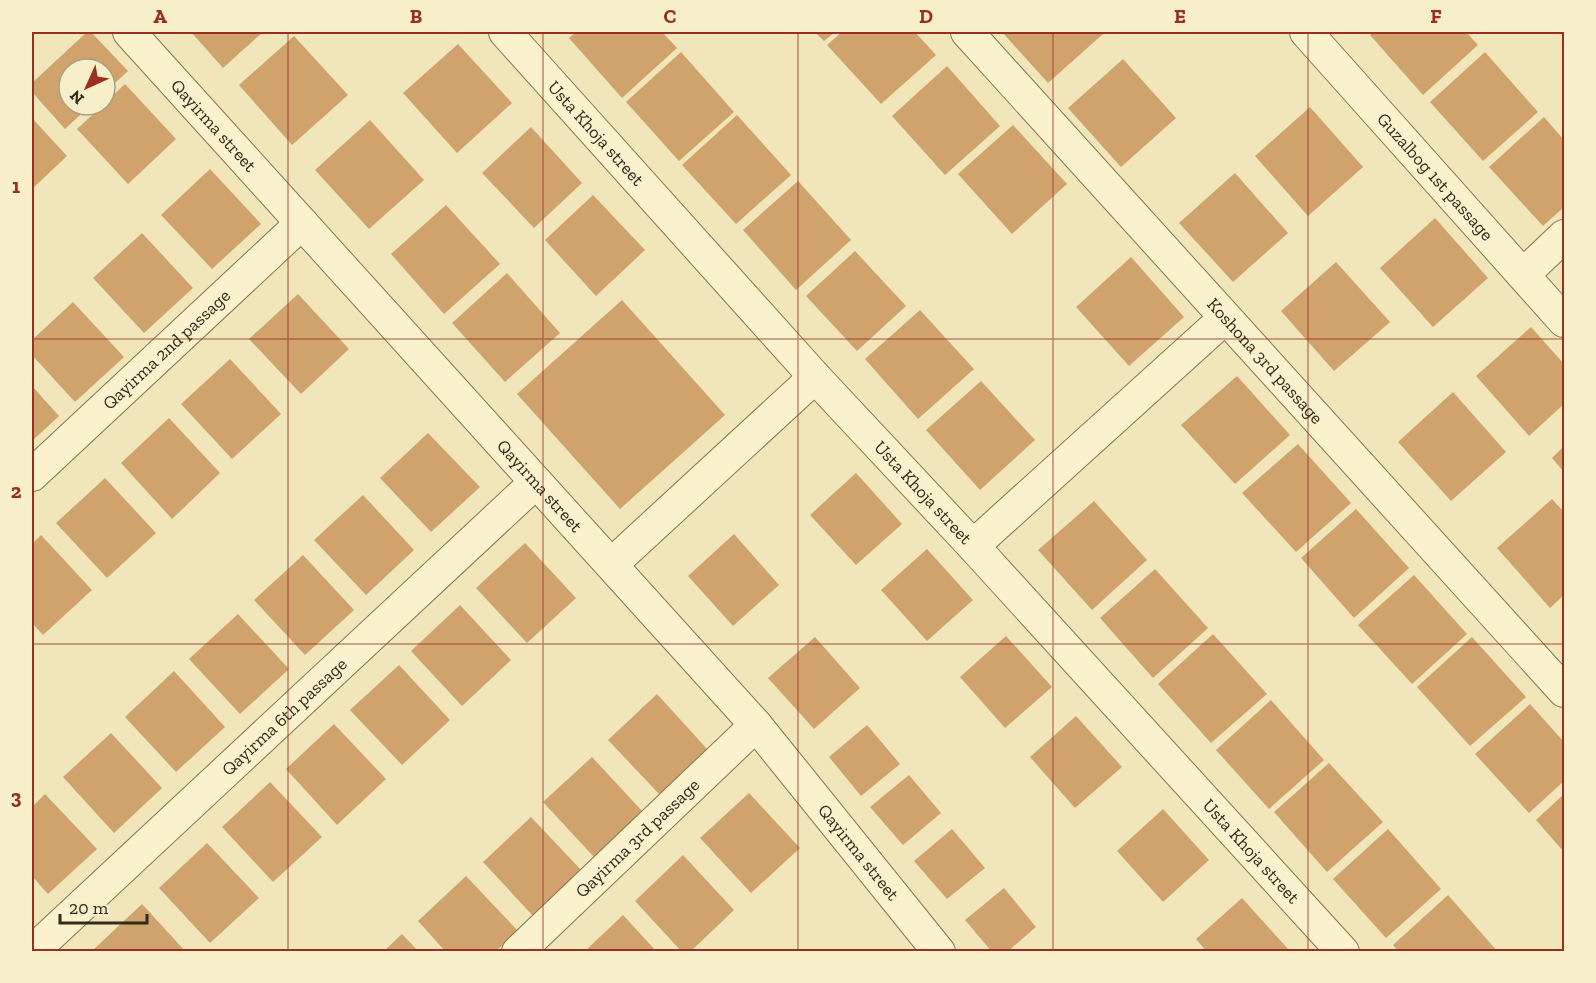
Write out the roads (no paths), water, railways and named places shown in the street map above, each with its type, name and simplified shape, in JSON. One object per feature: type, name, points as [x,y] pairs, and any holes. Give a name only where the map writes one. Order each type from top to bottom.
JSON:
[{"type":"street","name":"Qayirma street","points":[[129,32],[756,725],[939,951]]},
{"type":"street","name":"Usta Khoja street","points":[[505,32],[815,377],[973,546],[1343,951]]},
{"type":"street","name":"Koshona 3rd passage","points":[[967,32],[1564,691]]},
{"type":"street","name":"Guzalbog 1st passage","points":[[1306,32],[1564,321]]},
{"type":"street","name":"Qayirma 2nd passage","points":[[32,475],[302,223]]},
{"type":"street","points":[[1522,275],[1564,236]]},
{"type":"street","points":[[973,546],[1226,318]]},
{"type":"street","points":[[612,564],[815,377]]},
{"type":"street","name":"Qayirma 6th passage","points":[[32,951],[536,482]]},
{"type":"street","name":"Qayirma 3rd passage","points":[[518,951],[756,725]]}]
